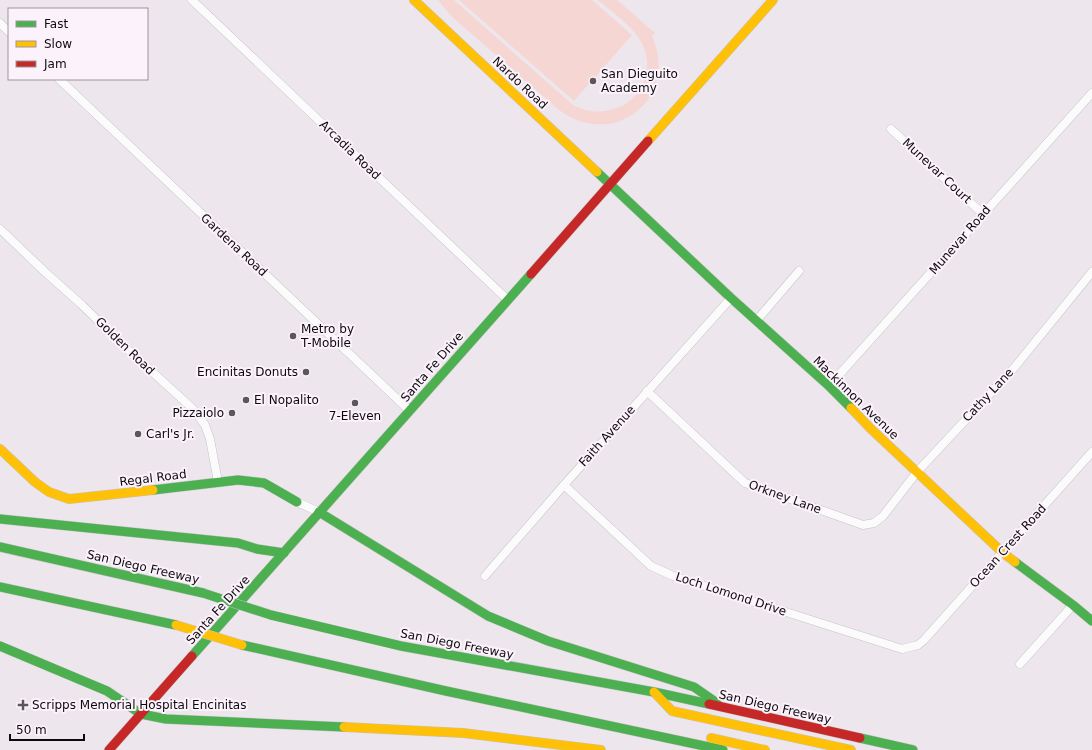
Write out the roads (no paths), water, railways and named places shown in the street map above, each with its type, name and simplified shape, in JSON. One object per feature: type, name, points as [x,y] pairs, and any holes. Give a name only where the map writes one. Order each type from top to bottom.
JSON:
[{"type":"main road","name":"Nardo Road","points":[[414,0],[611,184]]},
{"type":"main road","name":"Santa Fe Drive","points":[[109,750],[773,0]]},
{"type":"main road","name":"Mackinnon Avenue","points":[[611,184],[731,298],[829,386],[870,428],[1002,552],[1092,621]]},
{"type":"main road","name":"Regal Road","points":[[0,449],[35,482],[49,492],[69,499],[238,480],[264,483],[297,502]]},
{"type":"main road","points":[[319,512],[488,616],[548,641],[694,687],[723,707]]},
{"type":"main road","points":[[0,519],[238,543],[257,549],[284,553]]},
{"type":"main road","name":"San Diego Freeway","points":[[0,547],[203,593],[271,615],[401,646],[654,692],[913,750]]},
{"type":"main road","points":[[0,586],[176,626],[242,645],[446,691],[723,750]]},
{"type":"main road","points":[[0,646],[107,691],[142,714],[166,719],[463,733],[601,750]]},
{"type":"main road","points":[[654,692],[672,711],[851,750]]},
{"type":"main road","points":[[648,734],[669,729]]},
{"type":"main road","points":[[698,735],[764,750]]},
{"type":"street","name":"Arcadia Road","points":[[192,0],[508,300]]},
{"type":"street","points":[[0,23],[8,31]]},
{"type":"street","name":"Gardena Road","points":[[60,80],[410,411]]},
{"type":"street","name":"Munevar Road","points":[[829,386],[1092,93]]},
{"type":"street","name":"Munevar Court","points":[[891,129],[983,214]]},
{"type":"street","name":"Golden Road","points":[[0,230],[192,408],[205,425],[210,439],[218,482]]},
{"type":"street","points":[[756,321],[798,271]]},
{"type":"street","name":"Cathy Lane","points":[[883,516],[917,472],[1014,368],[1092,272]]},
{"type":"street","name":"Faith Avenue","points":[[485,576],[647,391],[731,298]]},
{"type":"street","name":"Orkney Lane","points":[[647,391],[745,483],[863,525],[874,523],[883,516]]},
{"type":"street","name":"Ocean Crest Road","points":[[924,640],[1092,452]]},
{"type":"street","name":"Loch Lomond Drive","points":[[564,485],[651,566],[673,576],[902,649],[918,646],[924,640]]},
{"type":"street","name":"Regal Road","points":[[297,502],[319,512]]},
{"type":"street","points":[[1020,664],[1073,605]]},
{"type":"place","name":"San Dieguito Academy","points":[[593,81]]},
{"type":"place","name":"Metro by T-Mobile","points":[[293,336]]},
{"type":"place","name":"Encinitas Donuts","points":[[306,372]]},
{"type":"place","name":"El Nopalito","points":[[246,400]]},
{"type":"place","name":"7-Eleven","points":[[355,403]]},
{"type":"place","name":"Pizzaiolo","points":[[232,413]]},
{"type":"place","name":"Carl's Jr.","points":[[138,434]]},
{"type":"place","name":"Scripps Memorial Hospital Encinitas","points":[[23,705]]}]
